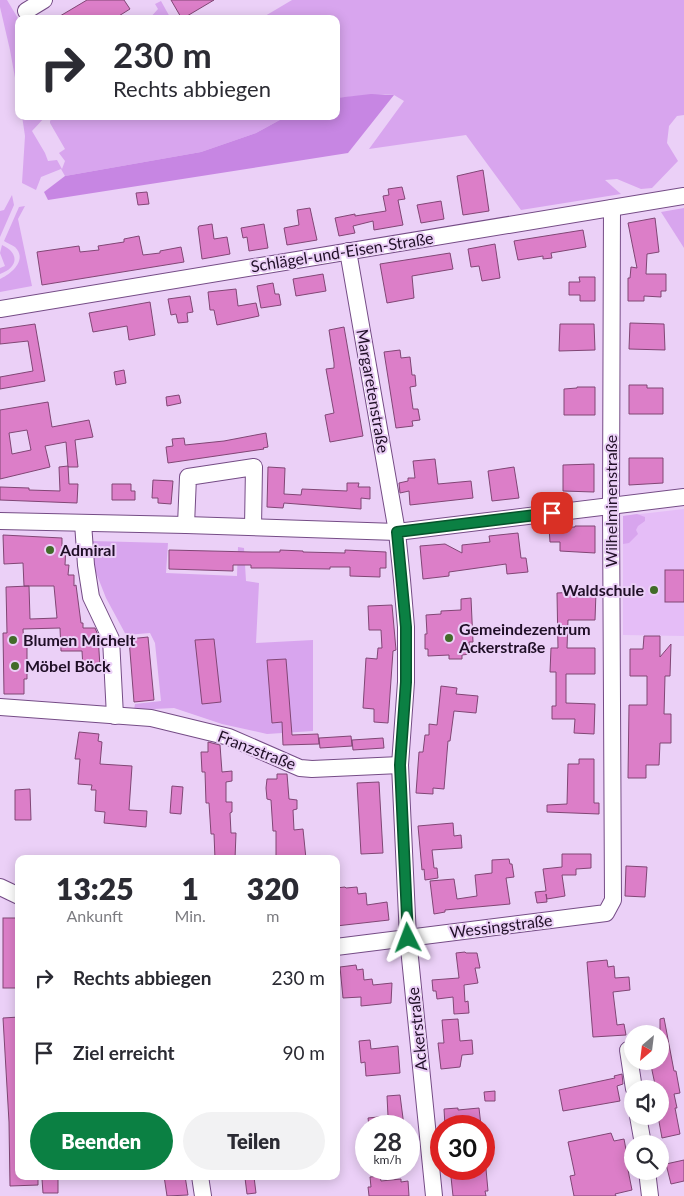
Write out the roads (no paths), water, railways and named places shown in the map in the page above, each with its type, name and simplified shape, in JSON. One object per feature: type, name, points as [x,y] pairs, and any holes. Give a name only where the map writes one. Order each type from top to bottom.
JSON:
[{"type":"street","points":[[26,11],[44,0]]},
{"type":"street","name":"Schlägel-und-Eisen-Straße","points":[[0,309],[684,196]]},
{"type":"street","name":"Wilhelminenstraße","points":[[606,913],[613,900],[614,855],[611,506],[612,208]]},
{"type":"street","name":"Margaretenstraße","points":[[348,251],[397,532]]},
{"type":"street","points":[[186,525],[188,477],[254,467],[253,527]]},
{"type":"street","points":[[0,521],[397,532],[684,497]]},
{"type":"street","points":[[83,523],[86,565],[91,597],[110,639],[115,716]]},
{"type":"street","name":"Ackerstraße","points":[[397,532],[406,627],[406,682],[400,765],[408,938],[434,1196]]},
{"type":"street","name":"Franzstraße","points":[[0,707],[151,718],[229,738],[300,768],[400,765]]},
{"type":"street","points":[[0,888],[15,894]]},
{"type":"street","name":"Wessingstraße","points":[[340,946],[606,913]]},
{"type":"street","points":[[201,1180],[203,1196]]},
{"type":"street","points":[[648,1180],[650,1196]]},
{"type":"place","name":"Admiral","points":[[50,550]]},
{"type":"place","name":"Waldschule","points":[[654,590]]},
{"type":"place","name":"Gemeindezentrum Ackerstraße","points":[[449,638]]},
{"type":"place","name":"Blumen Michelt","points":[[13,640]]},
{"type":"place","name":"Möbel Böck","points":[[15,666]]}]
